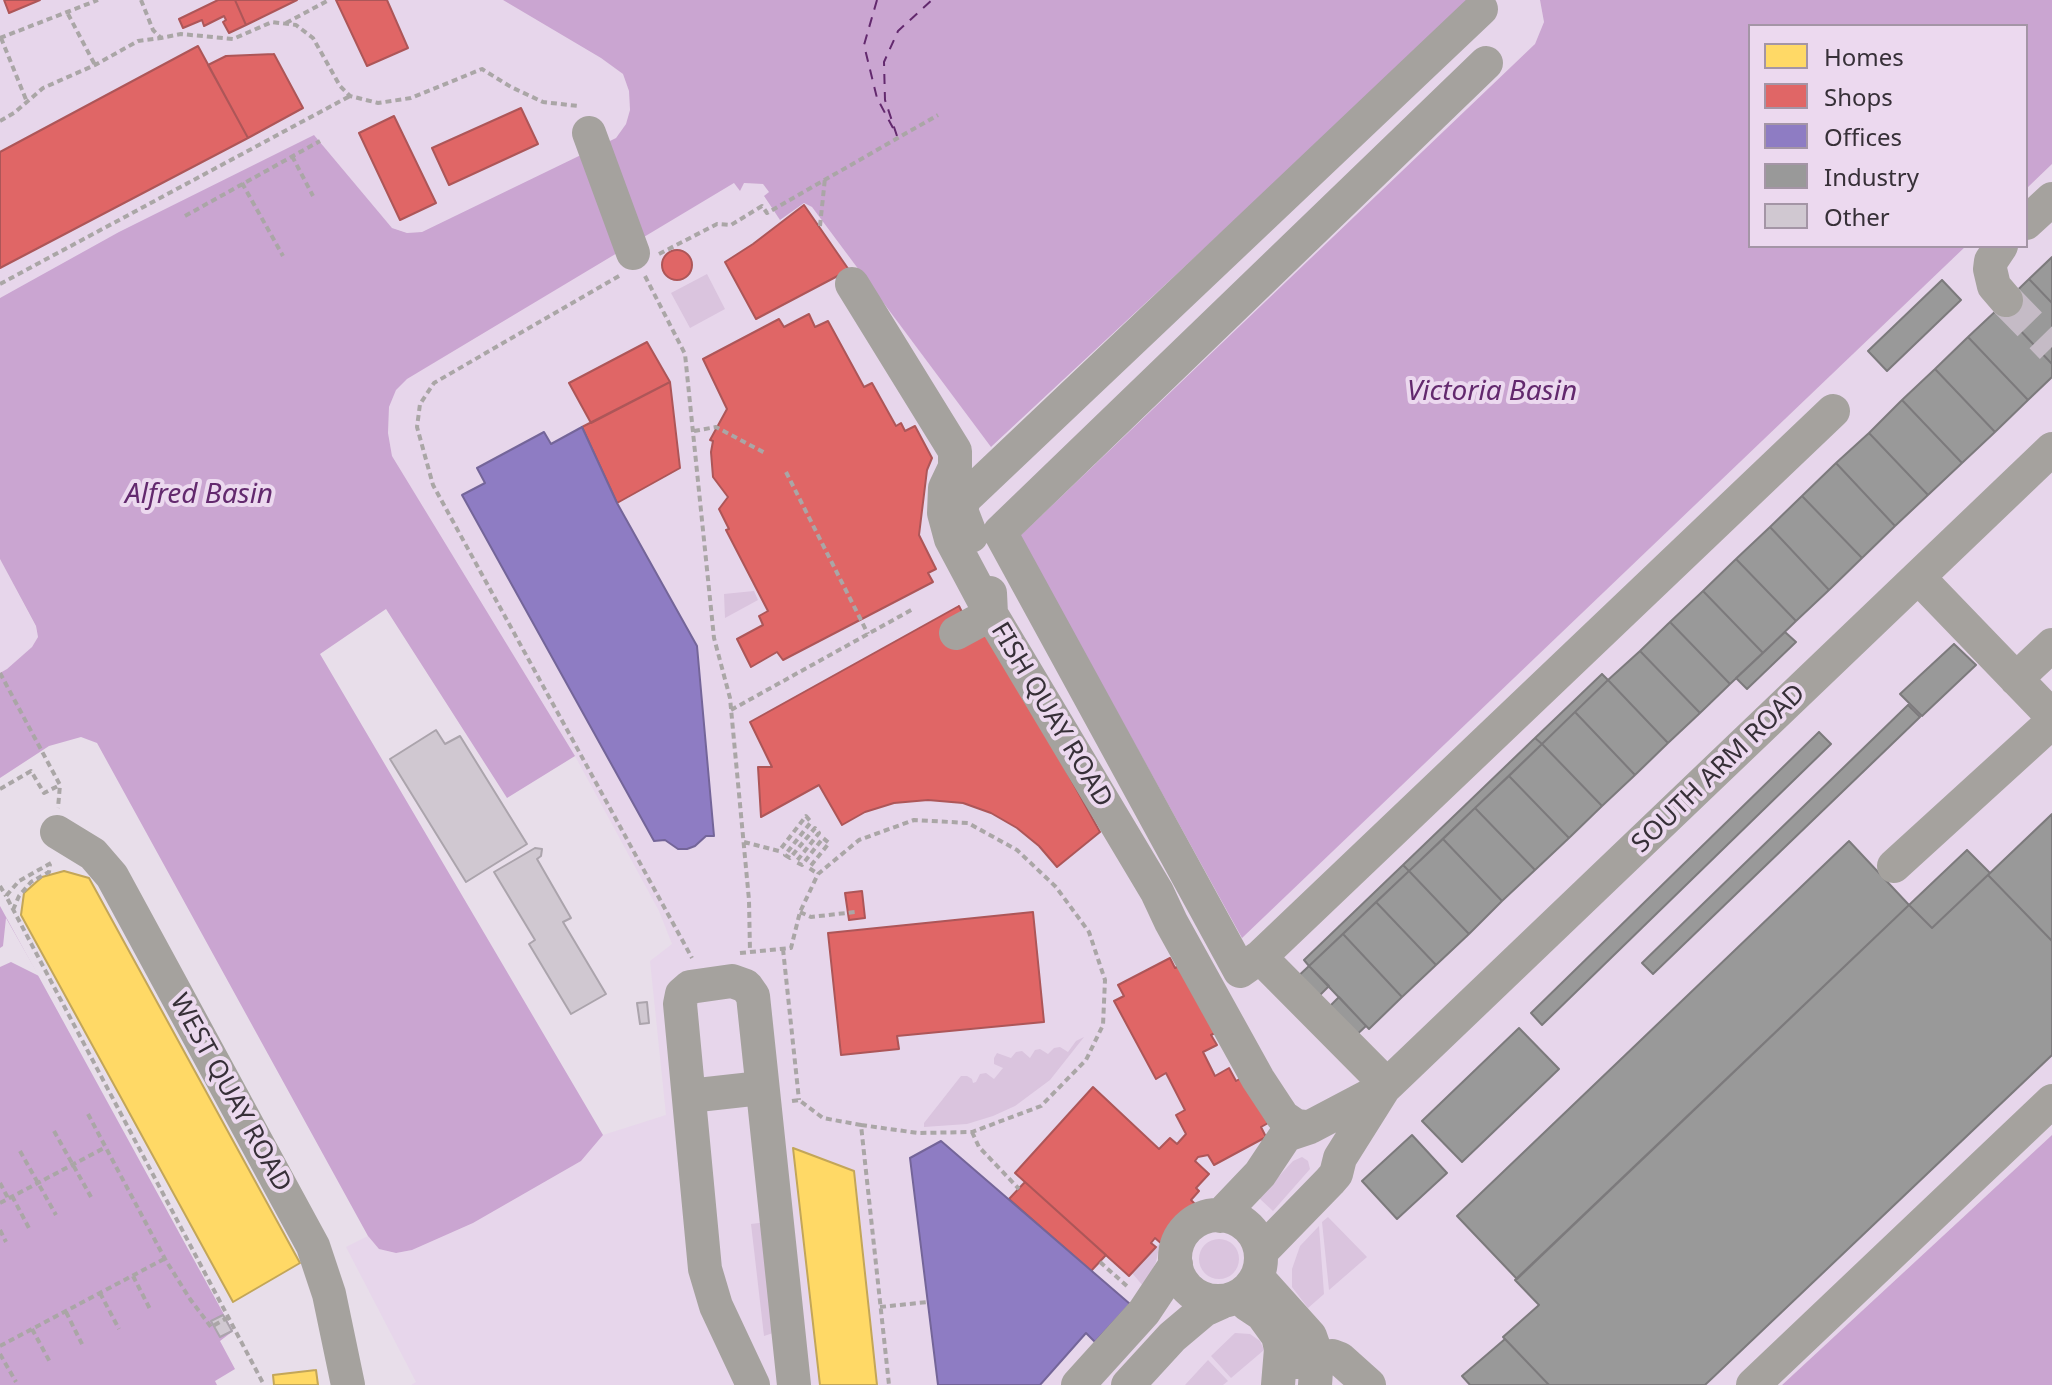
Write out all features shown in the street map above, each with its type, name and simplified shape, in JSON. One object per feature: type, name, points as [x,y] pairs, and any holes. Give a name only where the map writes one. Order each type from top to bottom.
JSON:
[{"type":"street","points":[[956,633],[991,614],[989,579],[961,510],[964,499],[1481,9]]},
{"type":"street","points":[[1486,63],[1000,532],[1240,971],[1260,957],[1833,411]]},
{"type":"street","points":[[589,133],[636,259]]},
{"type":"street","points":[[2028,221],[2052,199]]},
{"type":"street","points":[[2000,248],[1991,261],[1990,269],[1994,286],[2006,300]]},
{"type":"street","name":"FISH QUAY ROAD","points":[[852,284],[955,451],[955,467],[945,488],[944,513],[951,539],[991,614],[1157,892],[1258,1079],[1283,1117],[1296,1126],[1321,1128],[1336,1141],[1340,1158]]},
{"type":"street","name":"SOUTH ARM ROAD","points":[[1259,1264],[1336,1174],[1340,1158],[1386,1087],[2052,449]]},
{"type":"street","points":[[1894,866],[2052,719],[1919,578]]},
{"type":"street","points":[[2016,679],[2052,645]]},
{"type":"street","name":"WEST QUAY ROAD","points":[[57,832],[93,854],[112,876],[313,1246],[329,1294],[348,1385]]},
{"type":"street","points":[[1260,957],[1386,1087]]},
{"type":"street","points":[[753,1385],[716,1306],[705,1269],[680,1004],[682,994],[690,987],[732,981],[746,986],[753,996],[794,1385]]},
{"type":"street","name":"SOUTH ARM ROAD","points":[[1220,1216],[1260,1174],[1286,1135],[1386,1087]]},
{"type":"street","points":[[689,1096],[762,1096]]},
{"type":"street","points":[[1753,1385],[2052,1101]]},
{"type":"street","points":[[1128,1385],[1172,1337],[1204,1310],[1227,1300],[1248,1289],[1259,1264],[1258,1242],[1247,1226],[1220,1216],[1207,1217],[1187,1230],[1176,1252],[1180,1277],[1189,1289],[1209,1300],[1227,1300],[1255,1308],[1275,1329],[1280,1342],[1279,1376],[1316,1371],[1340,1359],[1369,1385]]},
{"type":"street","points":[[1078,1385],[1144,1312],[1176,1264]]},
{"type":"street","points":[[1259,1264],[1310,1336],[1316,1371]]},
{"type":"path","points":[[27,102],[0,38],[98,0]]},
{"type":"path","points":[[141,0],[153,30],[161,38]]},
{"type":"path","points":[[284,24],[329,0]]},
{"type":"path","points":[[68,13],[95,65]]},
{"type":"path","points":[[0,121],[43,88],[95,65],[138,41],[181,34],[233,39],[272,22],[296,25],[313,38],[340,86],[350,96],[378,103],[411,98],[482,69],[543,102],[578,106],[589,133]]},
{"type":"path","points":[[0,284],[350,96]]},
{"type":"path","points":[[705,957],[690,958],[683,940],[433,485],[417,427],[420,404],[434,383],[636,259],[717,224],[731,225],[762,206],[767,213],[938,115]]},
{"type":"path","points":[[185,216],[320,141]]},
{"type":"path","points":[[292,156],[313,196]]},
{"type":"path","points":[[820,226],[825,178]]},
{"type":"path","points":[[242,183],[283,256]]},
{"type":"path","points":[[636,259],[685,354],[714,638],[731,710],[744,842],[750,952]]},
{"type":"path","points":[[694,431],[716,427],[765,453]]},
{"type":"path","points":[[786,472],[868,634]]},
{"type":"path","points":[[731,710],[913,609]]},
{"type":"path","points":[[0,673],[60,785],[44,793],[31,771],[0,789]]},
{"type":"path","points":[[744,842],[779,851],[806,816],[811,822],[785,855],[790,858],[815,828],[819,833],[796,862],[802,865],[823,838],[829,843],[809,868],[818,874]]},
{"type":"path","points":[[735,954],[791,948],[800,912],[818,874],[859,840],[914,820],[968,823],[1017,850],[1056,887],[1089,932],[1105,980],[1103,1025],[1086,1060],[1041,1106],[972,1132],[918,1133],[861,1125],[823,1118],[799,1100],[762,1096]]},
{"type":"path","points":[[6,896],[19,881],[51,863],[49,872],[31,882],[19,896],[13,910]]},
{"type":"path","points":[[0,886],[264,1385]]},
{"type":"path","points":[[800,912],[811,917],[855,912]]},
{"type":"path","points":[[783,949],[799,1100]]},
{"type":"path","points":[[88,1114],[165,1259],[190,1299],[211,1327],[229,1317]]},
{"type":"path","points":[[861,1125],[889,1385]]},
{"type":"path","points":[[54,1131],[91,1197]]},
{"type":"path","points":[[972,1132],[979,1147],[1019,1189]]},
{"type":"path","points":[[0,1203],[106,1147]]},
{"type":"path","points":[[20,1151],[56,1215]]},
{"type":"path","points":[[0,1183],[30,1230]]},
{"type":"path","points":[[0,1230],[6,1242]]},
{"type":"path","points":[[0,1346],[165,1259]]},
{"type":"path","points":[[1100,1262],[1128,1287]]},
{"type":"path","points":[[133,1276],[151,1311]]},
{"type":"path","points":[[100,1293],[119,1329]]},
{"type":"path","points":[[880,1307],[928,1302]]},
{"type":"path","points":[[66,1312],[83,1346]]},
{"type":"path","points":[[32,1329],[51,1364]]},
{"type":"path","points":[[0,1354],[16,1382]]},
{"type":"shaded area","points":[[0,0],[503,0],[623,74],[629,91],[630,110],[626,124],[616,138],[422,232],[407,233],[392,228],[314,135],[0,298]]},
{"type":"shaded area","points":[[1471,0],[1540,0],[1544,22],[1242,937],[1964,248],[2028,248],[2028,187],[2052,164],[2052,1135],[1782,1385],[411,1385],[416,1382],[346,1247],[368,1236],[380,1249],[396,1253],[412,1250],[473,1223],[581,1161],[603,1135],[666,1115],[650,961],[672,944],[659,911],[575,756],[392,456],[388,433],[389,407],[396,390],[407,379],[734,183],[740,191],[744,183],[763,184],[769,192],[764,197],[780,220],[804,203],[812,207],[992,447]]},
{"type":"shaded area","points":[[707,274],[725,309],[690,328],[671,293]]},
{"type":"shaded area","points":[[0,559],[36,627],[38,637],[32,647],[0,673]]},
{"type":"shaded area","points":[[754,591],[758,600],[725,618],[724,594]]},
{"type":"shaded area","points":[[1084,1037],[1050,1080],[1015,1106],[967,1124],[924,1127],[961,1076],[967,1076],[973,1083],[980,1074],[986,1073],[994,1079],[1003,1068],[994,1064],[997,1053],[1011,1058],[1022,1051],[1030,1058],[1035,1050],[1040,1049],[1048,1054],[1060,1047],[1068,1052],[1076,1041]]},
{"type":"shaded area","points":[[1302,1157],[1308,1161],[1310,1169],[1273,1211],[1259,1198],[1293,1161]]},
{"type":"shaded area","points":[[1328,1217],[1367,1257],[1329,1290],[1322,1222]]},
{"type":"shaded area","points":[[767,1222],[779,1331],[764,1336],[751,1224]]},
{"type":"shaded area","points":[[1319,1226],[1324,1294],[1308,1308],[1292,1287],[1292,1269],[1300,1246]]},
{"type":"shaded area","points":[[1219,1239],[1233,1245],[1239,1259],[1233,1273],[1219,1279],[1205,1273],[1199,1259],[1205,1245]]},
{"type":"shaded area","points":[[1160,1243],[1156,1262],[1144,1287],[1132,1273]]},
{"type":"shaded area","points":[[1235,1333],[1250,1334],[1260,1341],[1264,1350],[1231,1378],[1211,1356]]},
{"type":"shaded area","points":[[1208,1360],[1228,1381],[1223,1385],[1185,1385]]},
{"type":"water","name":"Alfred Basin","points":[[503,0],[1471,0],[991,447],[812,207],[804,203],[780,220],[764,196],[769,192],[763,184],[744,183],[740,191],[734,183],[407,379],[396,390],[389,407],[388,433],[392,456],[575,756],[507,798],[386,609],[320,654],[603,1135],[581,1161],[473,1223],[412,1250],[396,1253],[379,1249],[368,1236],[97,743],[81,737],[49,746],[0,778],[0,673],[32,647],[38,637],[36,626],[0,559],[0,298],[119,232],[314,135],[392,228],[407,233],[422,232],[616,138],[626,124],[630,110],[629,91],[623,74]]},
{"type":"water","name":"Victoria Basin","points":[[1540,0],[2052,0],[2052,164],[2028,187],[2028,24],[1748,24],[1748,248],[1964,248],[1242,938],[1020,536],[1535,44],[1544,22]]},
{"type":"water","points":[[0,906],[233,1331],[220,1341],[235,1369],[215,1381],[217,1385],[0,1385]]},
{"type":"water","points":[[2052,1135],[2052,1385],[1782,1385]]},
{"type":"pier","points":[[6,918],[39,976],[11,962],[0,967]]},
{"type":"building: Homes","points":[[64,871],[89,878],[300,1263],[233,1302],[21,915],[24,893],[42,877]]},
{"type":"building: Homes","points":[[793,1148],[854,1171],[877,1385],[820,1385]]},
{"type":"building: Homes","points":[[316,1370],[318,1385],[274,1385],[273,1375]]},
{"type":"building: Shops","points":[[4,0],[40,0],[9,13]]},
{"type":"building: Shops","points":[[218,0],[235,0],[246,25],[229,33],[223,22],[226,20],[224,16],[204,26],[202,20],[183,28],[179,19]]},
{"type":"building: Shops","points":[[235,0],[297,0],[246,25]]},
{"type":"building: Shops","points":[[336,0],[387,0],[408,48],[367,66]]},
{"type":"building: Shops","points":[[198,46],[248,138],[0,268],[0,152]]},
{"type":"building: Shops","points":[[274,54],[303,108],[248,138],[208,65],[226,56]]},
{"type":"building: Shops","points":[[521,108],[538,144],[449,185],[432,148]]},
{"type":"building: Shops","points":[[394,116],[436,203],[400,220],[359,133]]},
{"type":"building: Shops","points":[[804,205],[849,270],[756,319],[725,262]]},
{"type":"building: Shops","points":[[677,250],[688,254],[692,265],[688,276],[677,280],[666,276],[662,265],[666,254]]},
{"type":"building: Shops","points":[[809,314],[815,327],[828,321],[864,387],[872,383],[896,426],[901,423],[905,431],[915,426],[932,458],[927,470],[919,535],[936,569],[928,573],[933,582],[783,660],[777,652],[751,667],[737,639],[763,625],[759,616],[768,611],[726,530],[729,529],[719,509],[728,497],[713,477],[713,441],[710,440],[727,409],[703,359],[779,319],[784,327]]},
{"type":"building: Shops","points":[[647,342],[670,382],[591,423],[569,383]]},
{"type":"building: Shops","points":[[670,382],[680,468],[617,503],[582,427]]},
{"type":"building: Shops","points":[[959,606],[970,628],[991,619],[1007,663],[1100,832],[1057,867],[1039,846],[1017,828],[991,813],[963,803],[928,800],[894,803],[865,812],[842,825],[819,785],[761,817],[758,767],[772,767],[750,722]]},
{"type":"building: Shops","points":[[862,891],[865,918],[849,920],[845,893]]},
{"type":"building: Shops","points":[[1033,912],[1044,1022],[897,1036],[899,1049],[841,1055],[828,933]]},
{"type":"building: Shops","points":[[1170,958],[1175,968],[1185,963],[1221,1030],[1211,1035],[1217,1045],[1203,1052],[1215,1076],[1229,1068],[1236,1081],[1245,1076],[1270,1122],[1261,1127],[1266,1137],[1214,1165],[1208,1155],[1198,1157],[1195,1161],[1209,1174],[1196,1188],[1199,1191],[1191,1200],[1198,1207],[1163,1245],[1155,1238],[1151,1243],[1156,1247],[1129,1276],[1015,1173],[1093,1087],[1159,1149],[1170,1138],[1177,1144],[1186,1134],[1176,1115],[1185,1110],[1166,1073],[1156,1079],[1114,1001],[1124,996],[1118,985]]},
{"type":"building: Shops","points":[[1025,1182],[1106,1255],[1091,1271],[1009,1199]]},
{"type":"building: Offices","points":[[582,427],[617,503],[697,646],[714,836],[706,836],[687,849],[678,849],[665,840],[654,841],[462,495],[485,483],[477,468],[544,432],[551,444]]},
{"type":"building: Offices","points":[[941,1141],[1130,1304],[1095,1342],[1086,1333],[1040,1385],[938,1385],[910,1158]]},
{"type":"building: Industry","points":[[2052,257],[2052,303],[2029,279]]},
{"type":"building: Industry","points":[[2029,279],[2052,303],[2052,364],[1999,308]]},
{"type":"building: Industry","points":[[1942,280],[1961,300],[1887,371],[1868,351]]},
{"type":"building: Industry","points":[[1999,308],[2052,364],[2052,377],[2028,400],[1968,337]]},
{"type":"building: Industry","points":[[1968,337],[2028,400],[1995,432],[1935,369]]},
{"type":"building: Industry","points":[[1935,369],[1995,432],[1962,463],[1902,400]]},
{"type":"building: Industry","points":[[1902,400],[1962,463],[1928,495],[1869,433]]},
{"type":"building: Industry","points":[[1869,433],[1928,495],[1895,526],[1836,463]]},
{"type":"building: Industry","points":[[1836,463],[1895,526],[1862,558],[1802,496]]},
{"type":"building: Industry","points":[[1802,496],[1862,558],[1829,590],[1770,527]]},
{"type":"building: Industry","points":[[1770,527],[1829,590],[1796,621],[1736,559]]},
{"type":"building: Industry","points":[[1736,559],[1796,621],[1763,653],[1703,591]]},
{"type":"building: Industry","points":[[1703,591],[1763,653],[1730,684],[1670,622]]},
{"type":"building: Industry","points":[[1670,622],[1730,684],[1700,713],[1640,651]]},
{"type":"building: Industry","points":[[1785,632],[1796,642],[1747,689],[1736,678]]},
{"type":"building: Industry","points":[[1954,644],[1976,665],[1922,716],[1900,694]]},
{"type":"building: Industry","points":[[1640,651],[1700,713],[1668,743],[1608,680]]},
{"type":"building: Industry","points":[[1602,674],[1608,680],[1542,744],[1535,738]]},
{"type":"building: Industry","points":[[1608,680],[1668,743],[1635,775],[1575,712]]},
{"type":"building: Industry","points":[[1908,705],[1920,717],[1653,974],[1642,963]]},
{"type":"building: Industry","points":[[1575,712],[1635,775],[1602,806],[1542,744]]},
{"type":"building: Industry","points":[[1819,732],[1831,744],[1542,1025],[1531,1013]]},
{"type":"building: Industry","points":[[1535,738],[1542,744],[1409,871],[1403,865]]},
{"type":"building: Industry","points":[[1542,744],[1602,806],[1569,838],[1509,776]]},
{"type":"building: Industry","points":[[1509,776],[1569,838],[1535,870],[1475,808]]},
{"type":"building: Industry","points":[[1475,808],[1535,870],[1502,901],[1443,839]]},
{"type":"building: Industry","points":[[2052,814],[2052,941],[1988,875]]},
{"type":"building: Industry","points":[[1443,839],[1502,901],[1469,934],[1409,871]]},
{"type":"building: Industry","points":[[1849,841],[1909,905],[1517,1279],[1457,1216]]},
{"type":"building: Industry","points":[[1967,850],[1990,873],[1932,928],[1909,905]]},
{"type":"building: Industry","points":[[1403,865],[1409,871],[1309,966],[1304,960]]},
{"type":"building: Industry","points":[[1409,871],[1469,934],[1436,965],[1376,902]]},
{"type":"building: Industry","points":[[1988,875],[2052,941],[2052,1055],[1705,1385],[1549,1385],[1503,1337],[1539,1305],[1515,1280],[1909,905],[1932,928]]},
{"type":"building: Industry","points":[[1376,902],[1436,965],[1402,997],[1343,934]]},
{"type":"building: Industry","points":[[1343,934],[1402,997],[1369,1029],[1309,966]]},
{"type":"building: Industry","points":[[1309,966],[1329,986],[1313,1002],[1293,981]]},
{"type":"building: Industry","points":[[1339,997],[1366,1026],[1352,1039],[1325,1011]]},
{"type":"building: Industry","points":[[1519,1028],[1559,1069],[1462,1162],[1422,1121]]},
{"type":"building: Industry","points":[[1412,1135],[1447,1173],[1397,1219],[1362,1181]]},
{"type":"building: Industry","points":[[1505,1339],[1549,1385],[1470,1385],[1462,1376]]},
{"type":"building: Other","points":[[436,730],[445,744],[460,736],[527,844],[466,882],[390,759]]},
{"type":"building: Other","points":[[535,848],[542,849],[537,859],[571,918],[563,922],[606,994],[571,1014],[529,944],[535,940],[494,872]]},
{"type":"building: Other","points":[[647,1002],[649,1023],[640,1024],[637,1003]]},
{"type":"building: Other","points":[[223,1315],[232,1331],[220,1337],[211,1321]]},
{"type":"ferry route","points":[[877,0],[864,45],[877,98],[893,128]]},
{"type":"ferry route","points":[[897,136],[885,100],[884,62],[898,31],[932,0]]},
{"type":"tunnel","points":[[2006,300],[2052,347]]}]
